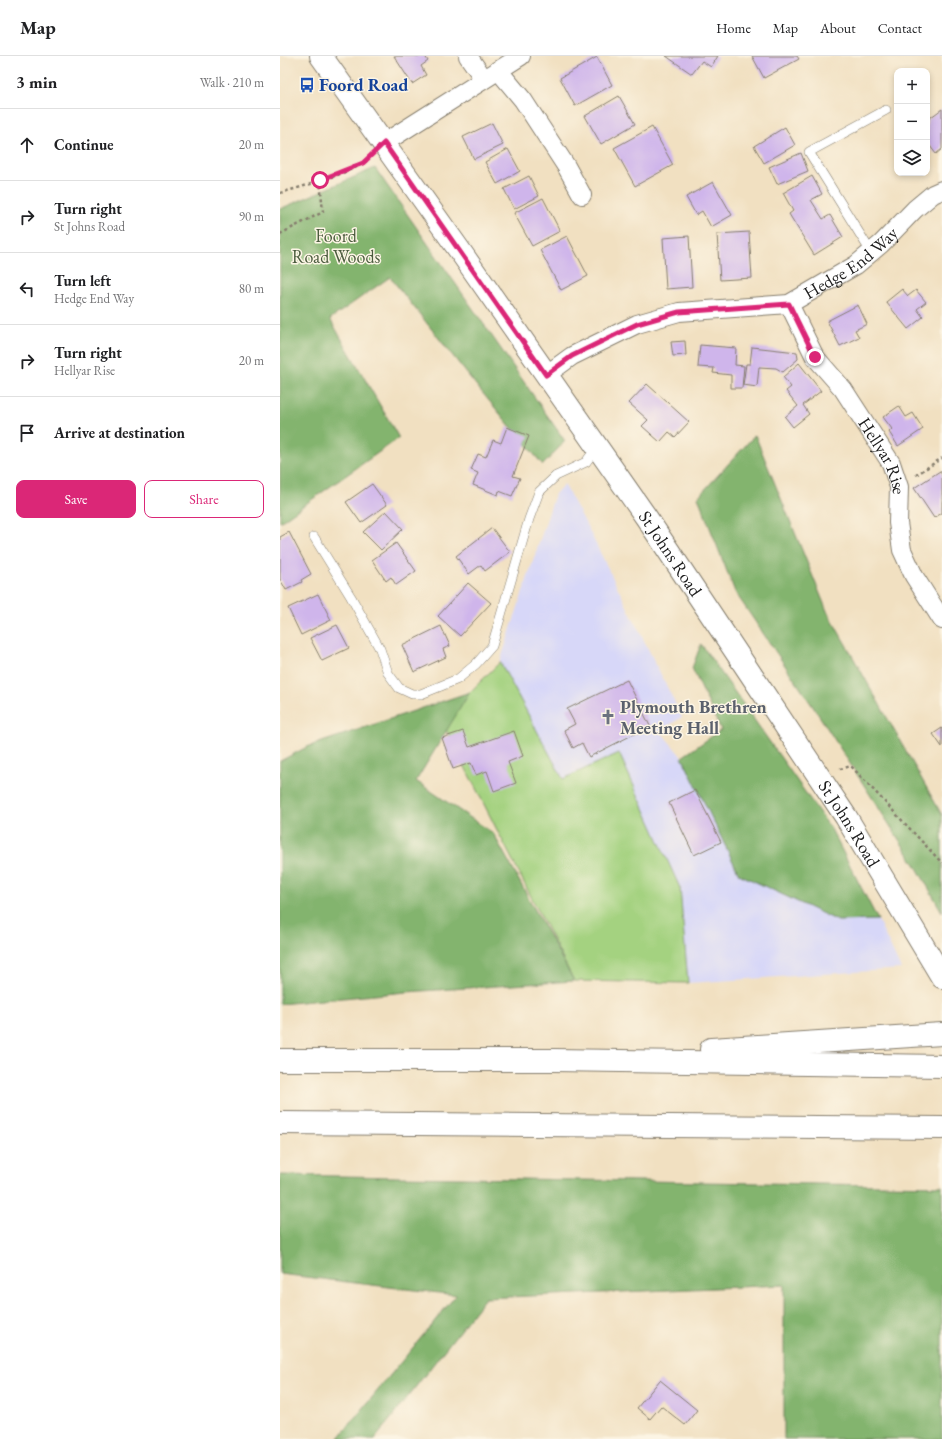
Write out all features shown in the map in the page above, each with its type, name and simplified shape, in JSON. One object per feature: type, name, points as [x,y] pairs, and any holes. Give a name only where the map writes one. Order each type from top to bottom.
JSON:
[{"type":"main road","name":"St Johns Road","points":[[321,56],[384,143],[646,517],[850,824],[941,976]]},
{"type":"main road","points":[[554,1060],[942,1034]]},
{"type":"main road","points":[[280,1060],[554,1060],[942,1066]]},
{"type":"main road","points":[[280,1123],[942,1128]]},
{"type":"main road","points":[[672,1127],[942,1143]]},
{"type":"street","points":[[468,56],[523,100],[572,162],[582,196]]},
{"type":"street","points":[[384,143],[521,56]]},
{"type":"street","name":"Hedge End Way","points":[[546,375],[572,356],[637,324],[679,312],[789,304],[856,265],[881,244],[915,209],[933,194],[942,190]]},
{"type":"street","name":"Hellyar Rise","points":[[789,304],[815,357],[843,389],[891,463],[899,486],[898,523],[902,550],[914,576],[942,620]]},
{"type":"lane","points":[[871,252],[809,152],[886,110]]},
{"type":"lane","points":[[314,537],[351,596],[373,636],[380,649],[388,673],[399,688],[412,694],[421,694],[458,679],[476,664],[492,646],[529,519],[539,492],[556,476],[586,462],[597,447]]},
{"type":"path","points":[[280,193],[320,180],[363,163],[384,143]]},
{"type":"path","points":[[280,234],[323,212],[320,180]]},
{"type":"path","points":[[899,486],[942,458]]},
{"type":"path","points":[[818,776],[851,766],[942,863]]},
{"type":"shaded area","points":[[564,484],[586,524],[682,717],[660,731],[682,757],[739,874],[838,921],[878,920],[901,969],[688,983],[680,888],[619,753],[563,779],[500,662],[555,494]]},
{"type":"green space","name":"Foord Road Woods","points":[[375,168],[565,441],[543,465],[480,390],[390,277],[330,319],[399,438],[280,522],[280,209]]},
{"type":"green space","points":[[755,435],[827,611],[942,815],[942,912],[916,866],[820,717],[735,592],[698,497]]},
{"type":"green space","points":[[701,644],[831,829],[878,920],[838,921],[739,874],[682,757],[721,730],[692,668]]},
{"type":"green space","points":[[500,662],[563,779],[619,753],[680,888],[688,983],[574,981],[437,712],[470,692]]},
{"type":"green space","points":[[470,692],[416,781],[493,833],[574,981],[406,992],[280,1004],[280,761],[307,747]]},
{"type":"green space","points":[[280,1175],[942,1186],[942,1439],[784,1439],[784,1285],[485,1298],[375,1439],[338,1439],[456,1295],[280,1274]]},
{"type":"building","points":[[394,56],[425,56],[428,61],[421,66],[426,75],[412,84]]},
{"type":"building","points":[[666,56],[718,56],[711,67],[702,61],[692,74]]},
{"type":"building","points":[[752,56],[797,56],[799,59],[764,78]]},
{"type":"building","points":[[597,57],[612,85],[575,106],[560,78]]},
{"type":"building","points":[[619,96],[635,124],[601,144],[585,116]]},
{"type":"building","points":[[942,109],[942,149],[936,154],[930,146],[930,118]]},
{"type":"building","points":[[492,123],[503,145],[474,159],[463,137]]},
{"type":"building","points":[[652,127],[673,165],[635,186],[614,148]]},
{"type":"building","points":[[785,127],[795,145],[764,163],[754,146]]},
{"type":"building","points":[[508,149],[520,171],[497,184],[485,162]]},
{"type":"building","points":[[801,153],[808,171],[777,184],[769,167]]},
{"type":"building","points":[[529,176],[539,196],[514,209],[504,189]]},
{"type":"building","points":[[812,176],[822,194],[811,200],[823,219],[830,215],[843,237],[814,255],[789,214],[793,211],[783,193]]},
{"type":"building","points":[[713,182],[732,215],[711,227],[702,211],[696,215],[686,197]]},
{"type":"building","points":[[543,198],[560,231],[532,246],[514,213]]},
{"type":"building","points":[[749,232],[752,278],[720,280],[717,234]]},
{"type":"building","points":[[567,236],[588,276],[561,290],[540,250]]},
{"type":"building","points":[[689,236],[692,287],[666,289],[663,238]]},
{"type":"building","points":[[902,289],[908,296],[916,290],[926,302],[917,309],[923,317],[908,329],[886,302]]},
{"type":"building","points":[[858,305],[867,324],[855,330],[859,337],[840,346],[827,321]]},
{"type":"building","points":[[685,341],[686,355],[673,356],[671,342]]},
{"type":"building","points":[[700,345],[736,348],[735,365],[744,366],[742,388],[731,388],[731,375],[713,373],[714,368],[698,367]]},
{"type":"building","points":[[752,347],[797,352],[798,359],[783,372],[776,368],[759,367],[757,387],[743,385],[746,364],[750,364]]},
{"type":"building","points":[[799,363],[821,391],[803,405],[809,414],[793,427],[785,417],[798,406],[786,391],[791,387],[783,377]]},
{"type":"building","points":[[647,384],[689,422],[675,437],[669,432],[660,442],[642,426],[648,420],[629,403]]},
{"type":"building","points":[[899,406],[906,417],[913,413],[923,429],[898,446],[889,432],[892,429],[883,417]]},
{"type":"building","points":[[507,427],[529,436],[513,476],[520,478],[512,496],[499,491],[498,495],[473,485],[478,473],[471,470],[478,454],[486,457],[493,440],[501,443]]},
{"type":"building","points":[[940,471],[942,475],[942,513],[934,518],[914,488]]},
{"type":"building","points":[[372,484],[387,505],[361,523],[346,502]]},
{"type":"building","points":[[386,511],[403,529],[381,550],[363,532]]},
{"type":"building","points":[[492,528],[510,552],[485,571],[481,565],[469,574],[456,556]]},
{"type":"building","points":[[289,532],[311,574],[301,580],[302,582],[286,590],[280,579],[280,537]]},
{"type":"building","points":[[396,543],[416,571],[396,585],[391,577],[386,581],[372,560]]},
{"type":"building","points":[[468,583],[491,603],[460,636],[438,616]]},
{"type":"building","points":[[318,594],[331,620],[301,635],[288,608]]},
{"type":"building","points":[[337,625],[349,648],[322,661],[310,638]]},
{"type":"building","points":[[441,626],[450,646],[443,649],[446,657],[414,672],[402,645]]},
{"type":"building","name":"Plymouth Brethren Meeting Hall","points":[[627,680],[650,726],[589,757],[582,743],[573,748],[564,730],[575,724],[567,709]]},
{"type":"building","points":[[942,728],[942,747],[933,734]]},
{"type":"building","points":[[463,731],[469,747],[514,731],[523,756],[508,762],[516,783],[494,791],[487,771],[476,775],[471,763],[453,769],[442,738]]},
{"type":"building","points":[[695,790],[721,842],[694,855],[669,803]]},
{"type":"building","points":[[660,1380],[697,1410],[685,1425],[661,1406],[650,1419],[637,1408]]},
{"type":"place","name":"Foord Road","points":[[307,85]]},
{"type":"place","name":"Plymouth Brethren Meeting Hall","points":[[608,717]]},
{"type":"route","points":[[320,180],[363,163],[384,143],[546,375],[572,356],[637,324],[679,312],[789,304],[815,357]]}]
